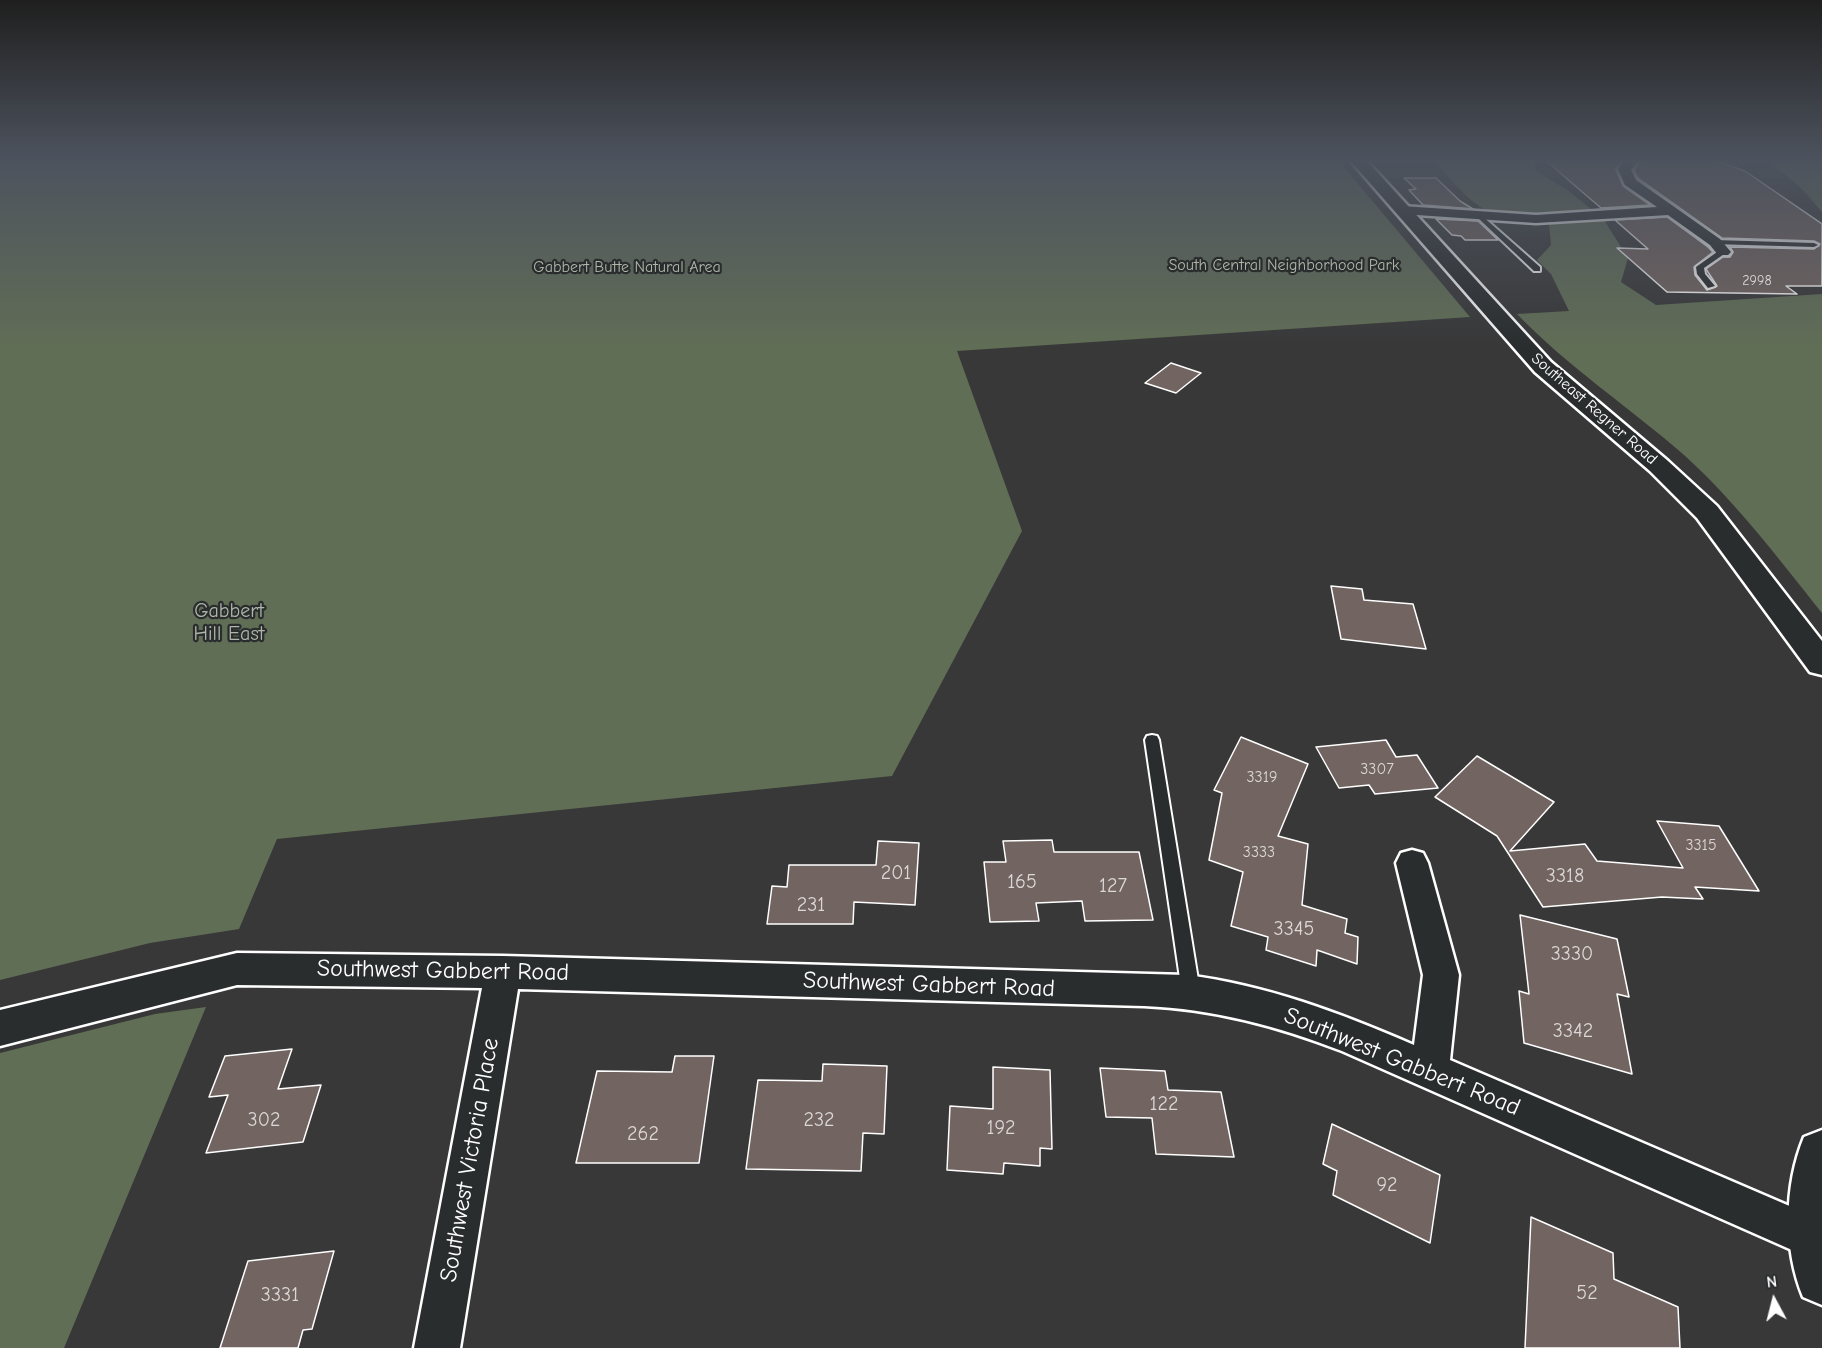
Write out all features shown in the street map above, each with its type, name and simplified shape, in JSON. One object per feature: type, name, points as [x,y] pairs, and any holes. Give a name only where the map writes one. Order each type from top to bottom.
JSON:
[{"type":"street","name":"Southeast Regner Road","points":[[1414,223],[1543,367],[1659,466],[1707,512],[1822,664]]},
{"type":"street","points":[[1685,223],[1719,247]]},
{"type":"street","points":[[1412,863],[1435,944],[1441,975],[1430,1071]]},
{"type":"street","name":"Southwest Gabbert Road","points":[[0,1028],[237,969],[503,972],[1049,989],[1153,989],[1225,998],[1284,1012],[1351,1036],[1430,1071],[1819,1259]]},
{"type":"street","name":"Southwest Victoria Place","points":[[437,1348],[503,972]]},
{"type":"street","points":[[1819,1259],[1818,1171],[1822,1155]]},
{"type":"lane","points":[[1487,223],[1537,269]]},
{"type":"lane","points":[[1711,286],[1701,274],[1700,267],[1719,247],[1814,245]]},
{"type":"lane","points":[[1152,740],[1192,994]]},
{"type":"green space","name":"Gabbert Hill East","points":[[0,223],[1391,223],[1470,317],[957,351],[1022,531],[892,776],[277,839],[239,929],[150,943],[0,980]]},
{"type":"green space","points":[[1606,223],[1628,258],[1621,282],[1656,305],[1822,294],[1822,613],[1756,531],[1703,473],[1663,437],[1557,352],[1517,314],[1569,311],[1551,274],[1537,260],[1551,245],[1549,224]]},
{"type":"green space","points":[[206,1007],[64,1348],[0,1348],[0,1053],[155,1014]]},
{"type":"building","points":[[1440,223],[1480,223],[1498,240],[1465,240],[1461,236],[1452,235]]},
{"type":"building","points":[[1618,223],[1675,223],[1713,252],[1694,267],[1695,275],[1707,290],[1717,286],[1706,269],[1723,257],[1730,257],[1733,252],[1730,247],[1814,249],[1820,244],[1814,241],[1722,238],[1701,223],[1820,223],[1822,286],[1786,286],[1797,294],[1667,292],[1617,248],[1648,249]]},
{"type":"building","points":[[1171,363],[1201,373],[1176,393],[1145,383]]},
{"type":"building","points":[[1331,586],[1362,589],[1364,600],[1413,604],[1426,649],[1341,639]]},
{"type":"building","points":[[1241,737],[1308,764],[1278,836],[1308,844],[1302,905],[1347,919],[1345,933],[1358,937],[1357,964],[1317,950],[1316,966],[1266,950],[1268,937],[1231,926],[1243,872],[1209,860],[1222,793],[1214,790]]},
{"type":"building","points":[[1386,740],[1396,757],[1417,755],[1438,788],[1375,794],[1369,785],[1339,788],[1316,747]]},
{"type":"building","points":[[1477,756],[1554,802],[1510,851],[1585,844],[1597,861],[1683,868],[1657,821],[1719,826],[1759,891],[1695,887],[1703,899],[1662,897],[1543,907],[1497,836],[1435,797]]},
{"type":"building","points":[[1052,840],[1054,852],[1139,852],[1153,920],[1085,921],[1082,901],[1036,903],[1039,921],[990,922],[984,862],[1006,862],[1003,841]]},
{"type":"building","points":[[878,841],[919,843],[915,905],[854,902],[853,924],[767,924],[772,886],[787,887],[789,865],[876,865]]},
{"type":"building","points":[[1520,915],[1617,939],[1629,997],[1617,994],[1632,1074],[1524,1043],[1519,991],[1529,994]]},
{"type":"building","points":[[292,1049],[278,1089],[321,1085],[303,1142],[206,1153],[228,1095],[209,1097],[225,1056]]},
{"type":"building","points":[[675,1056],[714,1056],[699,1163],[576,1163],[597,1071],[672,1072]]},
{"type":"building","points":[[823,1064],[887,1066],[884,1134],[863,1133],[861,1171],[746,1169],[758,1080],[822,1081]]},
{"type":"building","points":[[993,1067],[1050,1070],[1052,1149],[1040,1148],[1040,1166],[1004,1163],[1003,1174],[947,1170],[950,1106],[993,1109]]},
{"type":"building","points":[[1100,1068],[1165,1071],[1168,1090],[1221,1092],[1234,1157],[1156,1154],[1152,1118],[1106,1117]]},
{"type":"building","points":[[1332,1124],[1440,1175],[1430,1243],[1333,1195],[1337,1171],[1323,1164]]},
{"type":"building","points":[[1531,1217],[1613,1253],[1614,1279],[1678,1307],[1680,1348],[1525,1348]]},
{"type":"building","points":[[334,1251],[312,1329],[303,1330],[298,1348],[220,1348],[248,1261]]},
{"type":"park label","name":"South Central Neighborhood Park","points":[[1284,265]]},
{"type":"park label","name":"Gabbert Butte Natural Area","points":[[627,267]]}]
